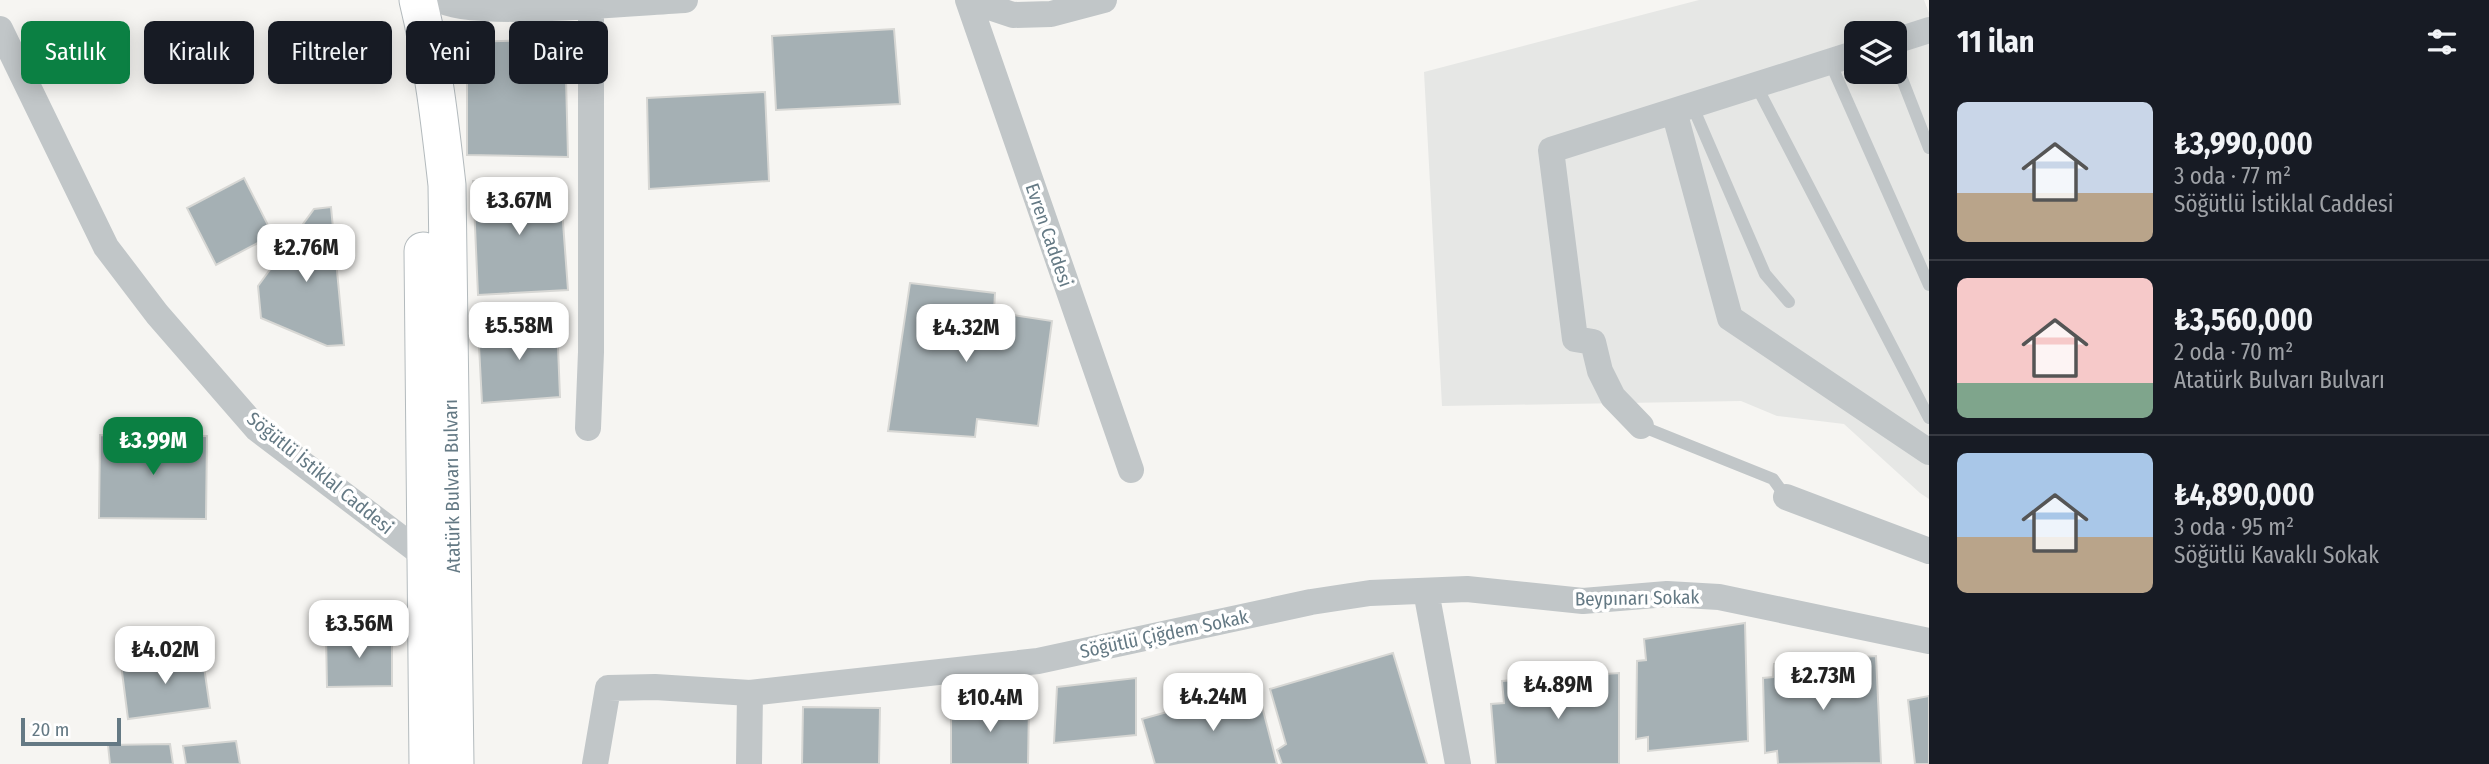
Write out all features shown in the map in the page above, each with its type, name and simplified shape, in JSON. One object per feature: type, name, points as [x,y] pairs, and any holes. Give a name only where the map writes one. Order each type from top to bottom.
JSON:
[{"type":"street","name":"Atatürk Bulvarı Bulvarı","points":[[395,0],[406,43],[422,201],[428,764]]},
{"type":"street","name":"Atatürk Bulvarı Bulvarı","points":[[418,0],[427,35],[436,92],[446,185],[455,764]]},
{"type":"street","points":[[440,0],[447,5],[485,10],[591,2],[685,0]]},
{"type":"street","points":[[968,0],[1013,15],[1051,14],[1104,0]]},
{"type":"street","name":"Evren Caddesi","points":[[968,0],[1131,470]]},
{"type":"street","points":[[588,428],[591,352],[591,2]]},
{"type":"street","name":"Söğütlü İstiklal Caddesi","points":[[0,29],[107,247],[157,314],[257,429],[426,557]]},
{"type":"street","points":[[1907,37],[1929,30]]},
{"type":"street","points":[[1641,426],[1613,397],[1600,371],[1593,342],[1575,338],[1551,150],[1844,57]]},
{"type":"street","points":[[1683,108],[1730,318],[1929,452]]},
{"type":"street","points":[[1786,497],[1929,551]]},
{"type":"street","name":"Beypınarı Sokak","points":[[1426,591],[1467,589],[1583,601],[1667,594],[1719,597],[1929,641]]},
{"type":"street","points":[[1426,591],[1458,764]]},
{"type":"street","name":"Söğütlü Çiğdem Sokak","points":[[595,764],[608,688],[655,687],[750,693],[1038,661],[1311,602],[1370,593],[1426,591]]},
{"type":"street","points":[[749,764],[750,693]]},
{"type":"lane","points":[[1830,62],[1929,285]]},
{"type":"lane","points":[[1904,84],[1929,148]]},
{"type":"lane","points":[[1756,85],[1929,418]]},
{"type":"lane","points":[[1683,108],[1765,274],[1789,302]]},
{"type":"lane","points":[[1641,426],[1773,479],[1786,497]]},
{"type":"shaded area","points":[[1699,0],[1924,0],[1929,13],[1929,499],[1844,424],[1777,416],[1741,401],[1442,406],[1424,72]]},
{"type":"building","points":[[894,29],[900,104],[776,110],[772,36]]},
{"type":"building","points":[[495,41],[509,41],[509,84],[566,84],[568,157],[467,155],[467,84],[495,84]]},
{"type":"building","points":[[765,92],[769,181],[649,189],[647,98]]},
{"type":"building","points":[[244,178],[273,235],[216,265],[187,208]]},
{"type":"building","points":[[473,181],[560,182],[568,290],[478,295]]},
{"type":"building","points":[[331,207],[344,345],[327,346],[261,318],[258,286],[314,209]]},
{"type":"building","points":[[910,283],[995,293],[994,312],[1052,321],[1038,426],[977,419],[975,437],[888,431]]},
{"type":"building","points":[[557,322],[560,397],[482,403],[478,327]]},
{"type":"building","points":[[100,435],[207,436],[206,519],[99,518]]},
{"type":"building","points":[[1745,623],[1748,741],[1648,751],[1648,737],[1636,739],[1637,661],[1646,660],[1644,639]]},
{"type":"building","points":[[392,634],[392,686],[327,687],[326,635]]},
{"type":"building","points":[[202,653],[210,708],[128,719],[121,664]]},
{"type":"building","points":[[1393,653],[1427,764],[1282,764],[1277,750],[1286,744],[1270,689]]},
{"type":"building","points":[[1876,656],[1881,763],[1778,764],[1777,751],[1765,753],[1763,678],[1773,677],[1774,664]]},
{"type":"building","points":[[1619,673],[1619,764],[1496,764],[1491,704],[1504,703],[1502,681]]},
{"type":"building","points":[[1136,678],[1136,735],[1054,743],[1057,687]]},
{"type":"building","points":[[1257,687],[1277,764],[1155,764],[1142,719]]},
{"type":"building","points":[[1929,696],[1929,764],[1915,764],[1908,700]]},
{"type":"building","points":[[951,703],[1029,704],[1028,764],[951,764]]},
{"type":"building","points":[[803,707],[880,708],[879,764],[802,764]]},
{"type":"building","points":[[236,741],[240,764],[186,764],[183,746]]},
{"type":"building","points":[[170,744],[173,764],[110,764],[108,745]]}]
